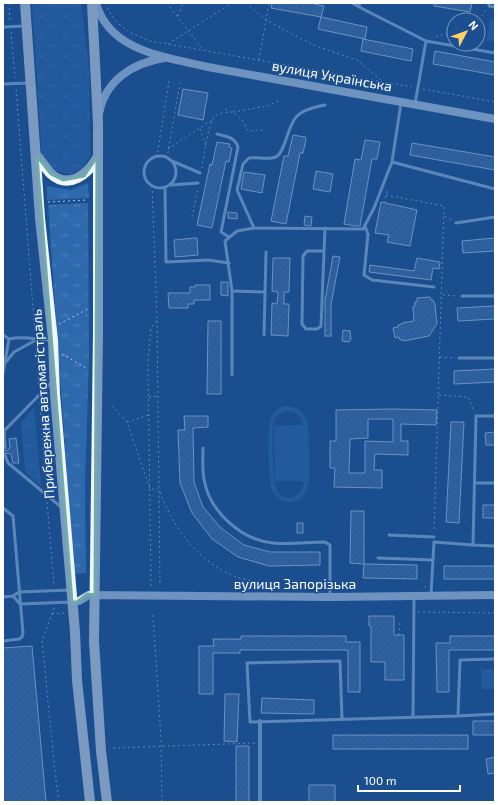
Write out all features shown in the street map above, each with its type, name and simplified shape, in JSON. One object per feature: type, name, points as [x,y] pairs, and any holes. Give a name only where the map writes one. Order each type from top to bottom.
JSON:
[{"type":"main road","name":"Прибережна автомагістраль","points":[[25,3],[37,156],[40,218],[56,378],[64,510],[78,688],[90,802]]},
{"type":"main road","points":[[92,3],[98,123],[94,642],[101,751],[107,802]]},
{"type":"main road","name":"вулиця Українська","points":[[96,3],[104,24],[120,40],[165,57],[208,67],[495,119]]},
{"type":"main road","name":"вулиця Українська","points":[[98,123],[103,100],[117,80],[136,65],[165,57]]},
{"type":"main road","points":[[37,156],[51,174],[63,180],[77,179],[84,176],[92,168],[97,157]]},
{"type":"main road","name":"вулиця Запорізька","points":[[95,595],[330,597],[414,596],[428,594],[495,595]]},
{"type":"main road","points":[[72,602],[80,601],[88,595],[95,595]]},
{"type":"street","points":[[260,721],[260,802]]},
{"type":"lane","points":[[352,3],[426,41],[495,53]]},
{"type":"lane","points":[[359,7],[360,3]]},
{"type":"lane","points":[[489,5],[495,7]]},
{"type":"lane","points":[[3,27],[27,26]]},
{"type":"lane","points":[[414,104],[426,41]]},
{"type":"lane","points":[[3,84],[31,83]]},
{"type":"lane","points":[[401,102],[392,162],[365,226],[368,234],[364,275],[372,280],[434,287]]},
{"type":"lane","points":[[254,228],[238,190],[243,164],[249,158],[276,157],[282,151],[291,124],[297,116],[308,109],[325,105]]},
{"type":"lane","points":[[217,134],[232,138],[235,140],[238,147],[221,232],[229,237]]},
{"type":"lane","points":[[172,161],[176,173],[175,179],[170,184],[165,188],[152,186],[147,182],[144,171],[148,162],[157,157],[167,158],[200,173]]},
{"type":"lane","points":[[392,162],[495,189]]},
{"type":"lane","points":[[170,184],[198,183]]},
{"type":"lane","points":[[165,188],[166,262],[208,260],[229,263]]},
{"type":"lane","points":[[456,223],[495,217]]},
{"type":"lane","points":[[232,375],[232,291],[229,263],[224,241],[237,231],[254,228],[358,229],[365,226]]},
{"type":"lane","points":[[324,251],[307,251],[303,256],[302,324],[306,329],[317,329],[321,326],[325,228]]},
{"type":"lane","points":[[264,335],[266,252]]},
{"type":"lane","points":[[232,291],[265,292]]},
{"type":"lane","points":[[462,296],[495,296]]},
{"type":"lane","points":[[3,335],[10,339],[19,336],[36,340],[53,340]]},
{"type":"lane","points":[[3,373],[10,339]]},
{"type":"lane","points":[[6,362],[14,352],[36,340]]},
{"type":"lane","points":[[459,358],[495,358]]},
{"type":"lane","points":[[5,448],[4,431],[56,378]]},
{"type":"lane","points":[[473,545],[476,416],[495,416]]},
{"type":"lane","points":[[203,448],[204,479],[211,501],[226,520],[248,536],[272,543],[325,542],[330,545],[330,597]]},
{"type":"lane","points":[[5,455],[8,463],[64,510]]},
{"type":"lane","points":[[475,483],[495,483]]},
{"type":"lane","points":[[3,508],[13,516],[22,637],[19,639],[3,641]]},
{"type":"lane","points":[[390,535],[434,537]]},
{"type":"lane","points":[[428,594],[434,542],[495,546]]},
{"type":"lane","points":[[378,558],[433,560]]},
{"type":"lane","points":[[3,597],[13,596],[19,592],[71,590]]},
{"type":"lane","points":[[13,596],[20,604]]},
{"type":"lane","points":[[413,717],[414,596]]},
{"type":"lane","points":[[20,604],[72,602]]},
{"type":"lane","points":[[458,716],[460,660],[495,659]]},
{"type":"lane","points":[[342,719],[340,661],[247,663],[250,722],[458,716],[495,714]]},
{"type":"path","points":[[9,3],[36,340],[46,494],[55,590]]},
{"type":"path","points":[[106,3],[114,20],[124,30],[150,41],[495,102]]},
{"type":"path","points":[[167,3],[204,51]]},
{"type":"path","points":[[178,16],[183,3]]},
{"type":"path","points":[[168,44],[232,3]]},
{"type":"path","points":[[246,3],[266,20],[313,45],[357,60],[384,82]]},
{"type":"path","points":[[259,61],[269,3]]},
{"type":"path","points":[[426,41],[446,34]]},
{"type":"path","points":[[157,157],[170,81]]},
{"type":"path","points":[[167,158],[180,83]]},
{"type":"path","points":[[168,149],[221,113],[267,106],[281,100]]},
{"type":"path","points":[[225,109],[233,112],[242,120],[248,131],[264,130]]},
{"type":"path","points":[[200,173],[213,119]]},
{"type":"path","points":[[200,128],[206,147]]},
{"type":"path","points":[[192,217],[198,183]]},
{"type":"path","points":[[152,186],[157,319],[160,586]]},
{"type":"path","points":[[386,195],[444,206],[434,537]]},
{"type":"path","points":[[44,202],[88,200]]},
{"type":"path","points":[[444,216],[456,223]]},
{"type":"path","points":[[442,295],[462,296]]},
{"type":"path","points":[[56,326],[89,309]]},
{"type":"path","points":[[150,586],[150,329],[157,319]]},
{"type":"path","points":[[58,351],[88,370]]},
{"type":"path","points":[[440,357],[459,358]]},
{"type":"path","points":[[438,395],[468,396],[476,416]]},
{"type":"path","points":[[149,397],[158,396]]},
{"type":"path","points":[[112,406],[127,422],[150,489]]},
{"type":"path","points":[[127,422],[149,415]]},
{"type":"path","points":[[150,489],[159,489]]},
{"type":"path","points":[[159,489],[167,510],[179,531],[195,550],[213,564],[233,576],[261,584]]},
{"type":"path","points":[[345,583],[345,590]]},
{"type":"path","points":[[426,583],[428,594]]},
{"type":"path","points":[[55,603],[42,641],[59,802]]},
{"type":"path","points":[[414,612],[495,613]]},
{"type":"path","points":[[52,614],[64,613]]},
{"type":"path","points":[[153,615],[161,746],[162,802]]},
{"type":"path","points":[[399,635],[400,620]]},
{"type":"path","points":[[113,748],[260,743]]},
{"type":"highlighted area","points":[[37,156],[51,174],[63,180],[84,176],[97,157],[95,595],[87,594],[77,602],[72,602]]},
{"type":"green space","points":[[32,3],[81,3],[89,68],[90,154],[83,168],[70,174],[55,171],[42,157]]},
{"type":"green space","points":[[490,20],[495,21],[495,42],[487,41]]},
{"type":"green space","points":[[88,183],[89,198],[47,200],[47,186],[71,190]]},
{"type":"green space","points":[[88,203],[89,359],[85,482],[86,573],[74,574],[48,205]]},
{"type":"green space","points":[[285,406],[296,408],[302,412],[308,423],[310,467],[307,490],[300,499],[290,502],[279,499],[272,490],[271,485],[269,454],[270,422],[271,417],[277,410]],"holes":[[[285,411],[295,413],[299,416],[303,425],[274,426],[275,477],[273,426],[275,419],[280,413]],[[275,481],[304,481],[298,494],[289,498],[281,495],[277,491]]]},
{"type":"green space","points":[[34,407],[41,486],[25,471],[21,423]]},
{"type":"green space","points":[[481,669],[495,669],[495,689],[481,689]]},
{"type":"building","points":[[272,3],[310,3],[324,6],[321,17],[271,8]]},
{"type":"building","points":[[434,3],[472,3],[470,12],[434,6]]},
{"type":"building","points":[[321,17],[367,27],[365,39],[318,29]]},
{"type":"building","points":[[363,39],[413,49],[411,61],[361,51]]},
{"type":"building","points":[[435,51],[495,62],[495,75],[433,64]]},
{"type":"building","points":[[183,89],[208,93],[203,120],[178,115]]},
{"type":"building","points":[[293,135],[305,137],[306,140],[303,153],[300,153],[286,224],[271,221],[284,156],[288,156]]},
{"type":"building","points":[[365,140],[380,142],[377,159],[372,159],[360,226],[344,224],[355,159],[361,160]]},
{"type":"building","points":[[217,142],[230,144],[229,147],[232,148],[229,162],[226,161],[212,228],[197,225],[210,164],[212,165]]},
{"type":"building","points":[[412,143],[495,157],[495,170],[410,155]]},
{"type":"building","points":[[316,171],[333,174],[330,192],[313,189]]},
{"type":"building","points":[[244,172],[265,175],[262,193],[241,189]]},
{"type":"building","points":[[381,202],[417,210],[410,246],[387,242],[389,235],[375,233]]},
{"type":"building","points":[[228,212],[237,213],[237,219],[228,218]]},
{"type":"building","points":[[305,216],[312,217],[311,226],[304,225]]},
{"type":"building","points":[[197,238],[198,255],[175,257],[174,240]]},
{"type":"building","points":[[495,238],[495,251],[463,253],[462,241]]},
{"type":"building","points":[[333,256],[340,257],[331,304],[331,336],[325,336],[325,300]]},
{"type":"building","points":[[273,258],[290,258],[289,292],[284,292],[284,304],[289,304],[288,336],[271,335],[272,303],[277,304],[278,292],[272,291]]},
{"type":"building","points":[[417,258],[440,262],[439,269],[433,268],[431,280],[369,272],[370,265],[414,271]]},
{"type":"building","points":[[221,282],[228,282],[228,296],[221,295]]},
{"type":"building","points":[[195,285],[210,285],[210,300],[194,300],[194,304],[188,304],[188,308],[169,308],[168,293],[190,293],[190,287],[195,287]]},
{"type":"building","points":[[430,297],[435,304],[437,324],[429,336],[404,341],[400,340],[399,337],[395,338],[393,328],[398,327],[398,325],[402,323],[414,321],[413,306],[415,306],[415,302],[417,302],[417,298]]},
{"type":"building","points":[[495,306],[495,319],[458,321],[457,308]]},
{"type":"building","points":[[208,321],[221,321],[221,394],[207,394]]},
{"type":"building","points":[[343,330],[350,331],[351,339],[349,342],[342,341]]},
{"type":"building","points":[[495,369],[495,382],[454,384],[454,371]]},
{"type":"building","points":[[336,410],[437,410],[436,425],[401,424],[401,441],[408,441],[408,455],[375,454],[374,470],[382,470],[382,488],[334,487],[335,468],[330,468],[330,441],[336,441]],"holes":[[[368,419],[393,419],[393,442],[365,441],[365,473],[349,473],[350,439],[368,438]]]},
{"type":"building","points":[[184,416],[208,416],[208,427],[193,428],[194,482],[203,507],[221,528],[244,545],[270,552],[320,552],[320,565],[269,566],[238,557],[212,539],[192,513],[180,483],[178,430],[185,430]]},
{"type":"building","points":[[451,422],[464,422],[459,523],[446,522]]},
{"type":"building","points":[[495,432],[495,445],[486,445],[485,433]]},
{"type":"building","points":[[16,438],[19,463],[13,463],[11,454],[3,453],[3,450],[6,451],[10,448],[9,439]]},
{"type":"building","points":[[483,505],[495,505],[495,518],[483,518]]},
{"type":"building","points":[[351,511],[364,511],[364,564],[350,563]]},
{"type":"building","points":[[297,523],[303,523],[303,533],[297,533]]},
{"type":"building","points":[[364,564],[417,565],[417,579],[363,578]]},
{"type":"building","points":[[444,566],[495,566],[495,579],[444,579]]},
{"type":"building","points":[[369,616],[394,616],[394,635],[404,635],[404,680],[385,680],[385,662],[371,662],[371,626],[369,626]]},
{"type":"building","points":[[241,636],[346,636],[346,642],[360,642],[360,692],[348,692],[348,650],[240,650],[240,653],[213,653],[213,694],[199,694],[199,646],[214,646],[213,639],[241,639]]},
{"type":"building","points":[[450,636],[495,636],[495,650],[449,650],[449,692],[437,692],[436,643],[450,643]]},
{"type":"building","points":[[32,646],[46,802],[3,802],[3,648]]},
{"type":"building","points":[[225,694],[239,694],[237,742],[224,741]]},
{"type":"building","points":[[262,698],[314,700],[314,714],[261,713]]},
{"type":"building","points":[[473,721],[495,721],[495,735],[473,735]]},
{"type":"building","points":[[333,735],[468,735],[468,749],[333,749]]},
{"type":"building","points":[[236,746],[249,746],[249,802],[236,802]]},
{"type":"building","points":[[495,757],[495,773],[488,774],[486,759]]},
{"type":"building","points":[[309,785],[335,785],[335,802],[309,802]]}]
